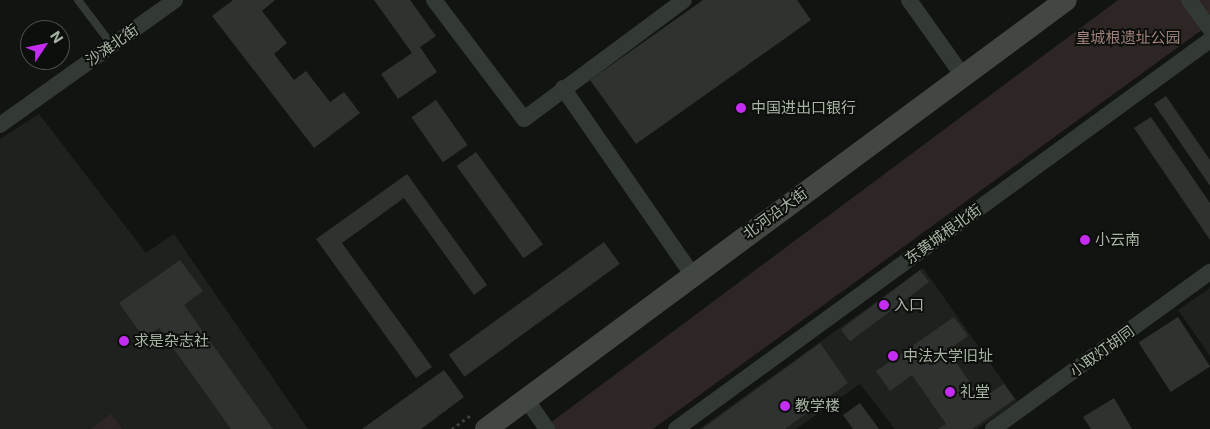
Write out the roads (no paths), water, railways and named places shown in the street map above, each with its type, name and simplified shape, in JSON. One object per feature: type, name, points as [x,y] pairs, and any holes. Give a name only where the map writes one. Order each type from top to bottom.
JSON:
[{"type":"main road","name":"北河沿大街","points":[[486,429],[692,274],[1066,0]]},
{"type":"street","name":"沙滩北街","points":[[0,125],[176,0]]},
{"type":"street","points":[[434,0],[524,119],[563,88],[684,0]]},
{"type":"street","points":[[909,0],[963,76]]},
{"type":"street","points":[[1189,0],[1210,29]]},
{"type":"street","name":"东黄城根北街","points":[[676,429],[1210,40]]},
{"type":"street","points":[[563,88],[692,274]]},
{"type":"street","name":"小取灯胡同","points":[[993,429],[1210,272]]},
{"type":"street","points":[[526,399],[547,429]]},
{"type":"lane","points":[[78,0],[112,45]]},
{"type":"place","name":"中国进出口银行","points":[[741,108]]},
{"type":"place","name":"小云南","points":[[1085,240]]},
{"type":"place","name":"入口","points":[[884,305]]},
{"type":"place","name":"求是杂志社","points":[[124,341]]},
{"type":"place","name":"中法大学旧址","points":[[893,356]]},
{"type":"place","name":"礼堂","points":[[950,392]]},
{"type":"place","name":"教学楼","points":[[785,406]]},
{"type":"park label","name":"皇城根遗址公园","points":[[1128,38]]}]
